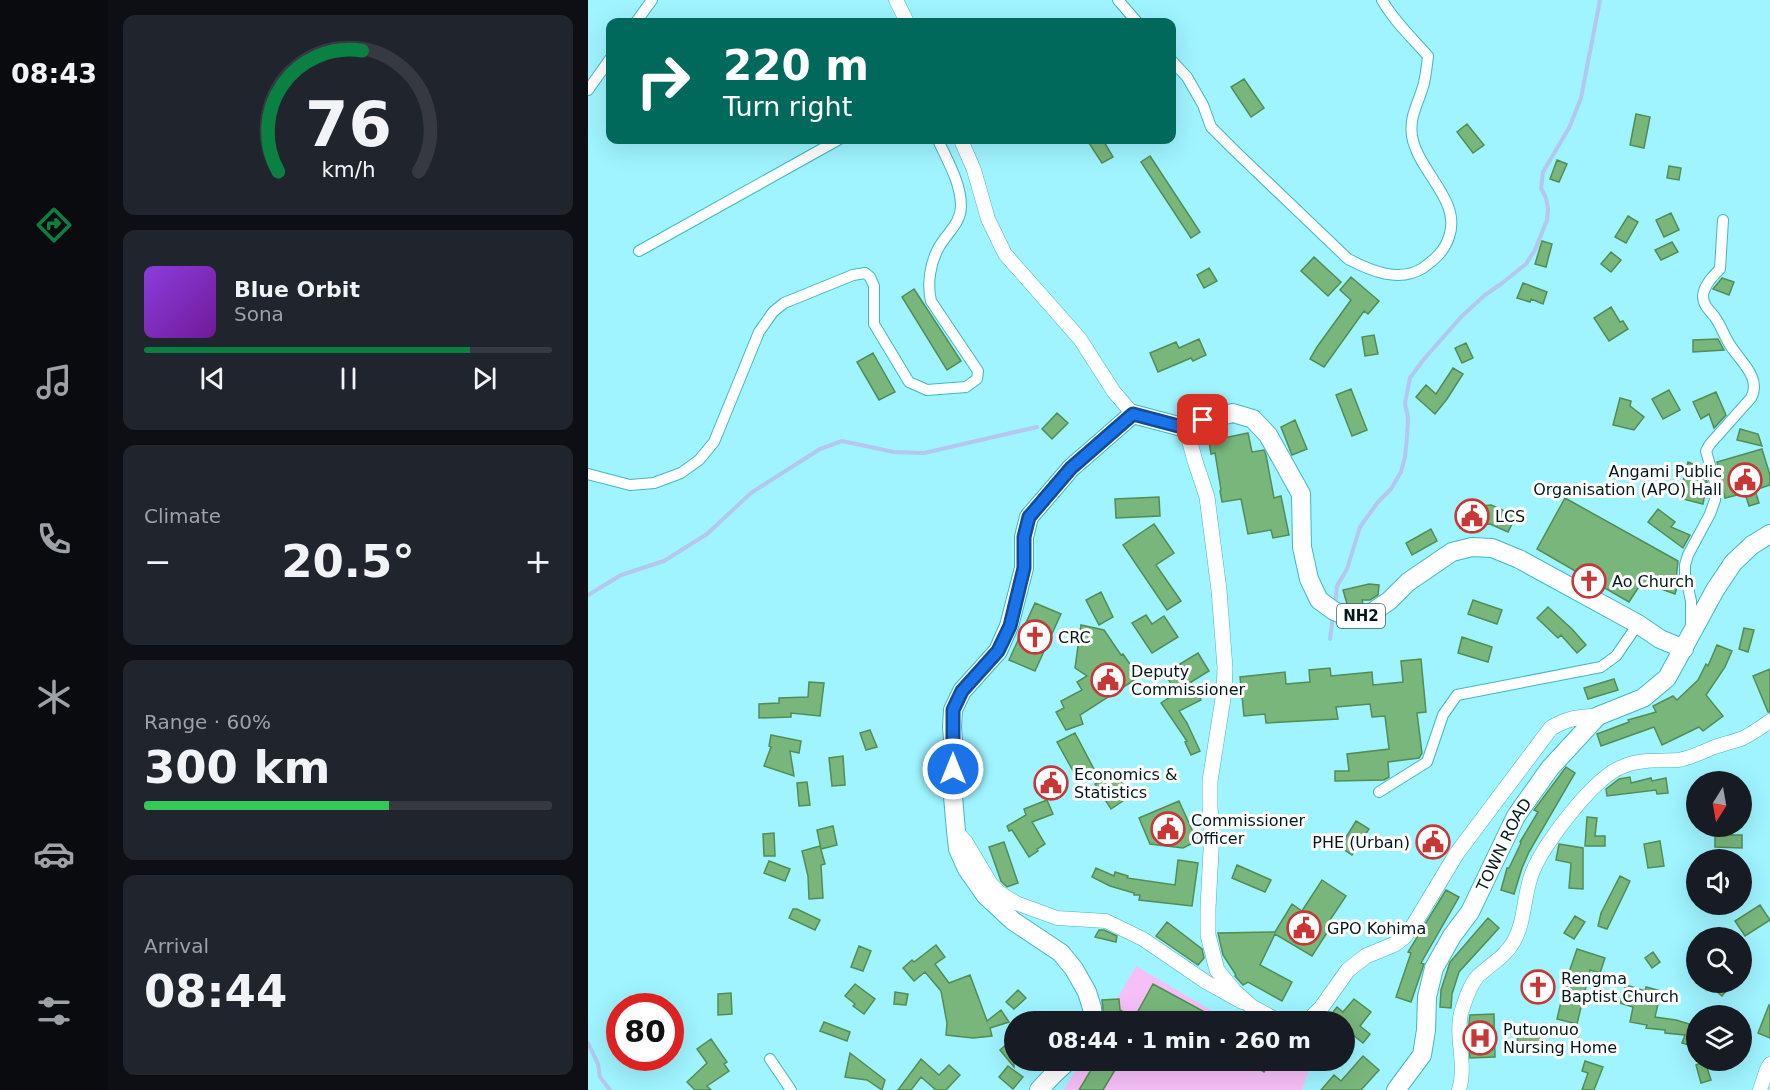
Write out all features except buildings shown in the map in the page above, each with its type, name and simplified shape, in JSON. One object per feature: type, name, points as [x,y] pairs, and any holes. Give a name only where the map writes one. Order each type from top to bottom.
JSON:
[{"type":"highway","name":"NH2","points":[[1186,428],[1203,420],[1233,413],[1253,419],[1268,435],[1300,494],[1302,547],[1309,579],[1319,600],[1334,611],[1351,618],[1368,615],[1389,601],[1408,582],[1452,552],[1472,547],[1492,548],[1519,559],[1638,624],[1660,639],[1684,649]]},
{"type":"highway","points":[[1092,1011],[1087,992],[1074,969],[1061,953],[1012,921],[986,896],[967,869],[958,849],[956,831],[952,785],[953,710],[962,691],[998,651],[1010,626],[1024,568],[1024,537],[1029,517],[1071,468],[1133,414],[1186,428]]},
{"type":"highway","name":"TOWN ROAD","points":[[1396,1090],[1422,1055],[1426,1030],[1427,997],[1434,968],[1452,936],[1470,912],[1516,816],[1550,768],[1598,716],[1643,698],[1667,678],[1715,590],[1733,563],[1752,545],[1770,534]]},
{"type":"highway","points":[[1039,1090],[1057,1071]]},
{"type":"main road","points":[[1186,428],[1207,497],[1220,600],[1225,668],[1223,701],[1210,781],[1212,832],[1208,935],[1217,970],[1234,991],[1259,1011]]},
{"type":"main road","points":[[1318,1011],[1348,970],[1366,956],[1395,944],[1404,937],[1457,853],[1551,728],[1565,720],[1598,716]]},
{"type":"street","points":[[639,18],[652,0]]},
{"type":"street","points":[[896,0],[905,18]]},
{"type":"street","points":[[1118,0],[1134,18]]},
{"type":"street","points":[[1176,66],[1203,105],[1211,127],[1348,260],[1370,271],[1384,274],[1400,275],[1419,270],[1435,260],[1446,248],[1453,227],[1449,207],[1425,167],[1413,138],[1412,119],[1424,86],[1428,56],[1393,16],[1383,0]]},
{"type":"street","points":[[588,90],[606,65]]},
{"type":"street","points":[[639,251],[831,144]]},
{"type":"street","points":[[588,474],[630,485],[654,483],[681,473],[699,460],[714,442],[759,332],[773,312],[784,303],[853,275],[865,273],[870,277],[874,286],[874,324],[909,382],[927,390],[966,387],[977,379],[978,370],[931,301],[928,288],[938,248],[958,220],[961,209],[956,182],[940,144]]},
{"type":"street","points":[[963,144],[974,170],[988,219],[1005,254],[1080,339],[1114,392],[1133,414]]},
{"type":"street","points":[[1684,649],[1692,612],[1685,574],[1688,555],[1715,500],[1715,483],[1706,451],[1755,392],[1752,377],[1729,343],[1714,315],[1705,305],[1703,297],[1710,279],[1720,269],[1723,220]]},
{"type":"street","points":[[1379,792],[1426,762],[1443,715],[1457,695],[1601,667],[1617,656],[1638,624]]},
{"type":"street","points":[[1460,1090],[1463,1070],[1461,1016],[1470,988],[1478,977],[1506,954],[1514,940],[1520,926],[1532,872],[1541,854],[1570,813],[1609,774],[1624,766],[1649,761],[1680,760],[1695,756],[1745,737],[1770,721]]},
{"type":"street","points":[[956,831],[966,842],[991,884],[1016,903],[1057,918],[1106,921],[1143,939],[1206,982],[1252,1007]]},
{"type":"street","points":[[770,1059],[791,1090]]},
{"type":"street","points":[[1760,1090],[1770,1064]]},
{"type":"shaded area","points":[[1136,966],[1212,1011],[1110,1011]]},
{"type":"shaded area","points":[[1075,1071],[1308,1072],[1302,1090],[1064,1090]]},
{"type":"waterway","points":[[1335,605],[1337,586],[1347,569],[1360,527],[1378,502],[1391,489],[1401,472],[1407,437],[1408,418],[1405,403],[1410,378],[1462,316],[1526,264],[1535,250],[1547,220],[1546,198],[1541,188],[1543,172],[1569,128],[1581,98],[1600,0]]},
{"type":"waterway","points":[[588,595],[621,575],[664,561],[707,534],[751,493],[820,449],[842,441],[894,452],[924,453],[1037,427]]},
{"type":"waterway","points":[[1330,639],[1333,616]]},
{"type":"waterway","points":[[588,1043],[598,1064],[600,1077],[610,1090]]},
{"type":"place","name":"Angami Public Organisation (APO) Hall","points":[[1745,480]]},
{"type":"place","name":"LCS","points":[[1472,516]]},
{"type":"place","name":"Ao Church","points":[[1589,581]]},
{"type":"place","name":"CRC","points":[[1035,637]]},
{"type":"place","name":"Deputy Commissioner","points":[[1108,680]]},
{"type":"place","name":"Economics & Statistics","points":[[1051,783]]},
{"type":"place","name":"Commissioner Officer","points":[[1168,829]]},
{"type":"place","name":"PHE (Urban)","points":[[1433,842]]},
{"type":"place","name":"GPO Kohima","points":[[1304,928]]},
{"type":"place","name":"Rengma Baptist Church","points":[[1538,987]]},
{"type":"place","name":"Putuonuo Nursing Home","points":[[1480,1038]]},
{"type":"route","points":[[953,769],[953,710],[962,691],[998,651],[1010,626],[1024,568],[1024,537],[1029,517],[1071,468],[1133,414],[1186,428],[1203,420]]}]
